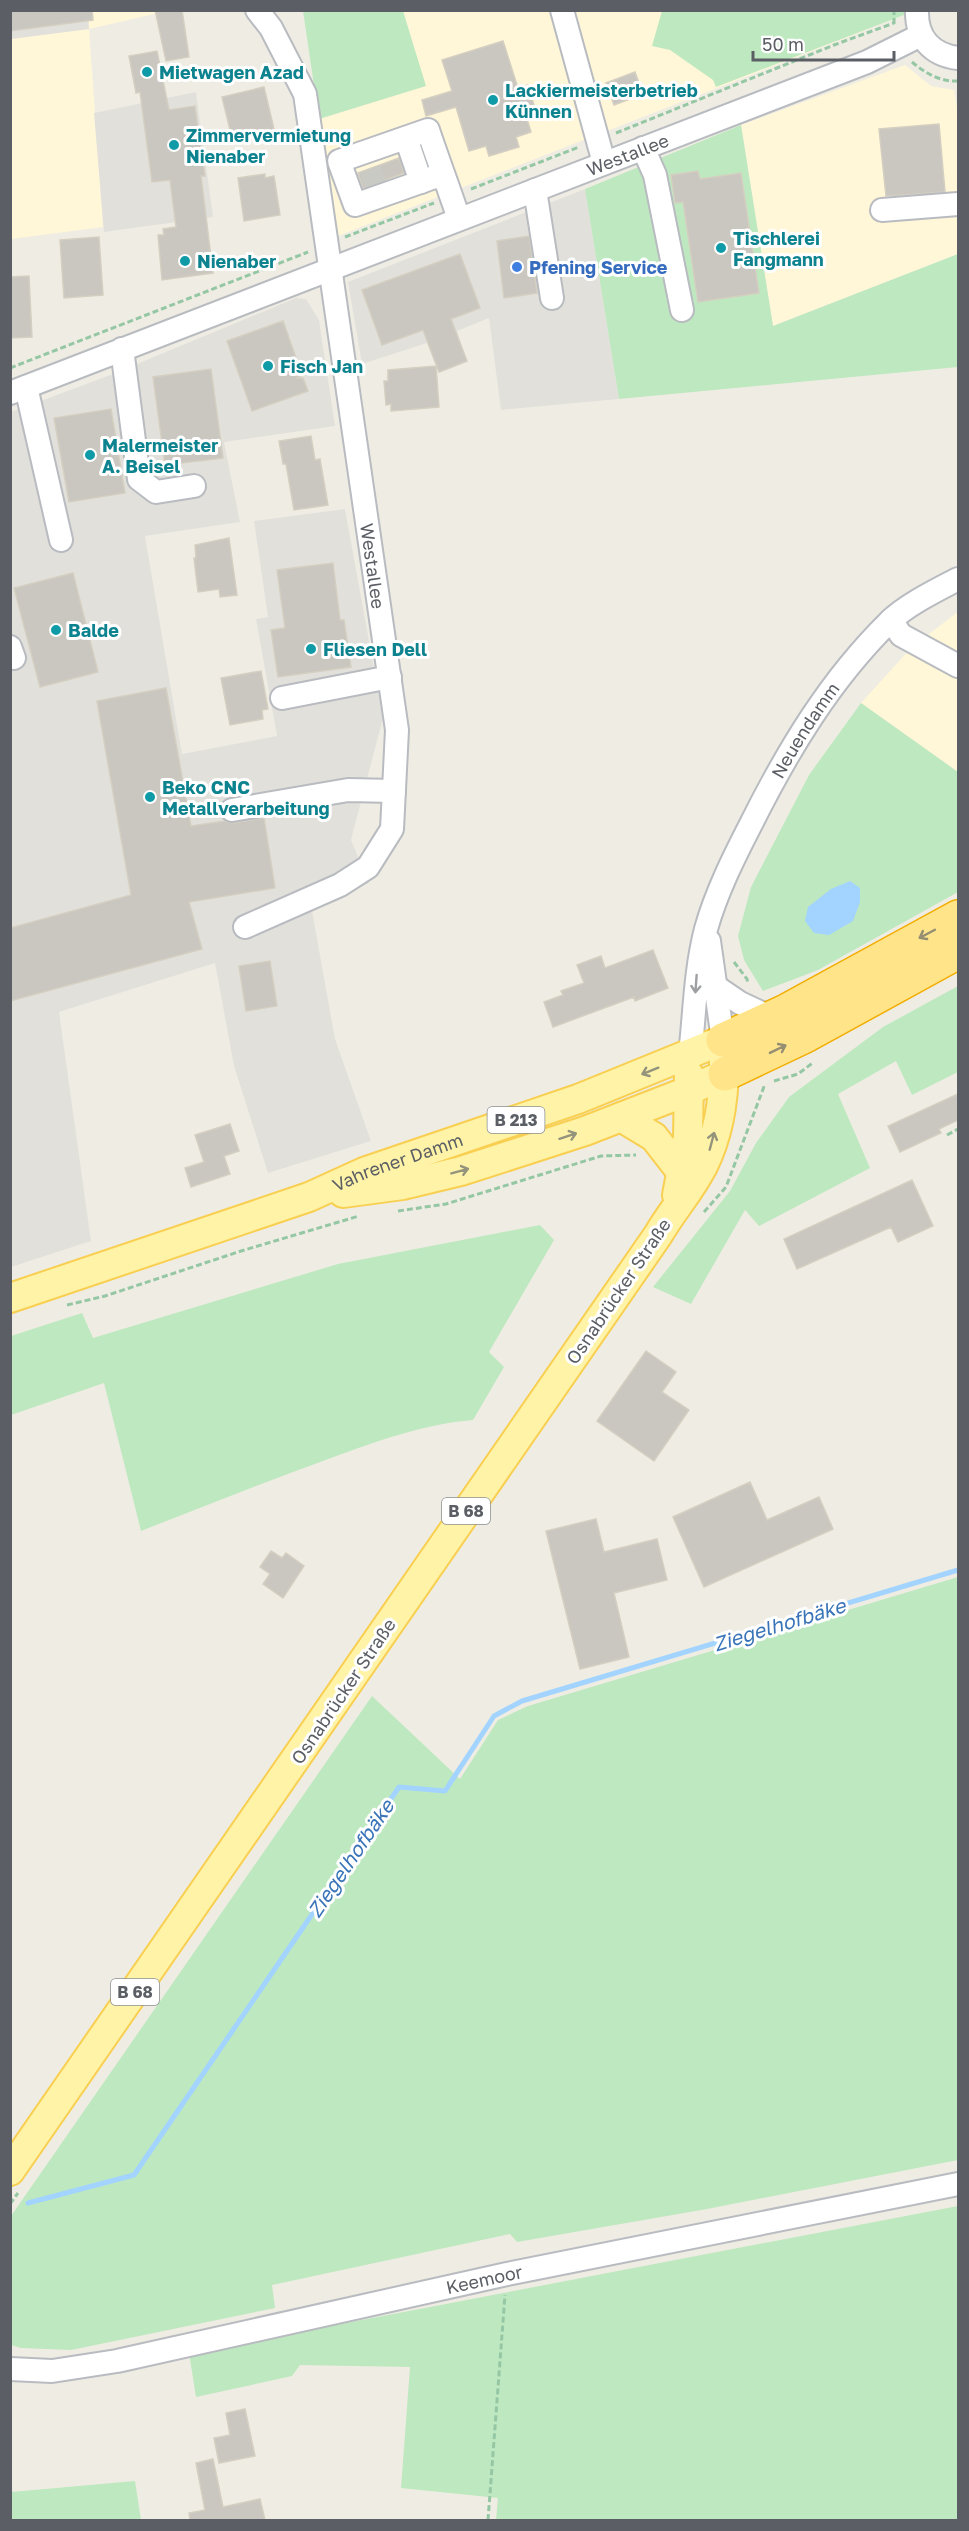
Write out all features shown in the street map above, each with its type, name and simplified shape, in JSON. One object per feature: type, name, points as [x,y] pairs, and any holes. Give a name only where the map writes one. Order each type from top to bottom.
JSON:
[{"type":"highway","name":"B 213","points":[[723,1040],[772,1018],[958,917]]},
{"type":"highway","name":"B 213","points":[[725,1074],[805,1036],[958,952]]},
{"type":"main road","name":"Vahrener Damm","points":[[10,1298],[309,1197],[364,1172],[578,1099],[723,1040]]},
{"type":"main road","name":"Osnabrücker Straße","points":[[10,2171],[633,1272],[703,1167],[711,1148],[725,1074],[723,1040]]},
{"type":"main road","name":"Osnabrücker Straße","points":[[673,1209],[688,1137],[690,1055]]},
{"type":"main road","name":"Vahrener Damm","points":[[309,1197],[404,1185],[461,1171],[621,1117],[725,1074]]},
{"type":"main road","points":[[621,1117],[654,1137],[682,1173]]},
{"type":"street","points":[[562,10],[604,163]]},
{"type":"street","points":[[917,10],[917,24],[921,35],[936,52],[958,58]]},
{"type":"street","name":"Westallee","points":[[245,927],[340,885],[368,867],[392,830],[397,730],[305,94],[264,19]]},
{"type":"street","name":"Westallee","points":[[18,390],[867,62],[921,35]]},
{"type":"street","points":[[443,174],[421,182],[373,176],[406,138],[428,130],[459,219]]},
{"type":"street","points":[[406,138],[421,182]]},
{"type":"street","points":[[643,148],[655,175],[682,310]]},
{"type":"street","points":[[535,190],[552,298]]},
{"type":"street","points":[[882,210],[958,204]]},
{"type":"street","points":[[122,349],[139,479],[156,492],[194,486]]},
{"type":"street","points":[[18,390],[61,540]]},
{"type":"street","name":"Neuendamm","points":[[690,1055],[696,977],[707,926],[735,854],[788,753],[803,728],[843,674],[891,620],[958,579]]},
{"type":"street","points":[[891,620],[902,635],[958,666]]},
{"type":"street","points":[[282,698],[390,677]]},
{"type":"street","points":[[232,810],[348,790],[394,791]]},
{"type":"street","name":"Neuendamm","points":[[707,926],[723,1040]]},
{"type":"street","points":[[716,986],[740,1003],[772,1018]]},
{"type":"street","name":"Keemoor","points":[[10,2369],[52,2371],[117,2361],[507,2274],[958,2184]]},
{"type":"path","points":[[733,962],[747,979]]},
{"type":"path","points":[[718,1118],[751,1122]]},
{"type":"path","points":[[947,1135],[958,1129]]},
{"type":"path","points":[[390,1212],[446,1204],[601,1156],[636,1155],[654,1137]]},
{"type":"path","points":[[61,1307],[105,1296],[241,1251],[359,1216]]},
{"type":"path","points":[[488,2520],[507,2274]]},
{"type":"shaded area","points":[[10,11],[88,11],[89,29],[11,39]]},
{"type":"shaded area","points":[[88,11],[167,11],[89,29],[103,227],[11,239],[10,39],[88,29]]},
{"type":"shaded area","points":[[403,11],[906,11],[904,15],[338,236],[319,119],[425,86]]},
{"type":"shaded area","points":[[905,65],[931,86],[954,90],[958,114],[958,254],[773,326],[741,125]]},
{"type":"shaded area","points":[[196,92],[213,217],[104,232],[94,113]]},
{"type":"shaded area","points":[[585,189],[619,399],[501,410],[489,318],[457,331],[467,362],[439,373],[427,343],[362,364],[348,282]]},
{"type":"shaded area","points":[[296,298],[306,299],[319,320],[335,426],[224,442],[240,522],[145,536],[182,754],[277,736],[256,619],[268,617],[254,521],[345,509],[383,718],[351,840],[369,883],[311,905],[335,1039],[371,1141],[268,1173],[234,1066],[215,963],[59,1012],[91,1241],[11,1267],[11,412],[113,374]]},
{"type":"shaded area","points":[[958,612],[958,772],[861,703],[912,647]]},
{"type":"green space","points":[[303,11],[403,11],[426,86],[319,119]]},
{"type":"green space","points":[[662,11],[906,11],[904,15],[716,87],[713,80],[670,50],[652,46]]},
{"type":"green space","points":[[741,125],[773,326],[958,254],[958,367],[619,399],[585,189]]},
{"type":"green space","points":[[861,703],[958,772],[958,892],[818,970],[763,991],[744,960],[738,936],[751,887],[809,775]]},
{"type":"green space","points":[[958,986],[958,1072],[912,1095],[896,1061],[838,1094],[870,1168],[759,1226],[745,1210],[691,1304],[653,1287],[730,1191],[756,1143],[789,1097],[883,1027]]},
{"type":"green space","points":[[540,1225],[554,1240],[489,1352],[504,1367],[473,1420],[419,1429],[383,1440],[141,1531],[104,1383],[11,1415],[11,1336],[82,1313],[93,1338],[338,1264]]},
{"type":"green space","points":[[958,1577],[958,2160],[707,2209],[517,2242],[510,2234],[272,2285],[275,2308],[71,2350],[21,2348],[11,2345],[11,2216],[372,1696],[460,1779],[498,1720],[528,1706]]},
{"type":"green space","points":[[958,2206],[958,2520],[496,2520],[498,2498],[401,2488],[410,2367],[300,2365],[292,2376],[196,2397],[189,2353]]},
{"type":"green space","points":[[135,2481],[141,2520],[11,2520],[11,2492]]},
{"type":"water","points":[[850,881],[860,888],[860,902],[853,921],[829,935],[814,933],[805,921],[808,907],[831,889]]},
{"type":"building","points":[[10,10],[92,10],[93,20],[10,31]]},
{"type":"building","points":[[155,10],[182,10],[189,57],[166,61]]},
{"type":"building","name":"Lackiermeisterbetrieb Künnen","points":[[503,41],[518,88],[528,85],[536,112],[526,116],[531,132],[516,137],[519,147],[489,156],[486,146],[469,151],[456,107],[426,116],[422,100],[452,91],[442,60]]},
{"type":"building","points":[[157,51],[169,110],[195,106],[205,176],[201,176],[213,273],[162,280],[158,235],[164,235],[163,229],[176,227],[170,180],[152,182],[140,92],[136,93],[129,56]]},
{"type":"building","points":[[635,72],[643,94],[614,105],[606,83]]},
{"type":"building","points":[[264,87],[274,129],[232,138],[222,97]]},
{"type":"building","points":[[939,124],[945,192],[886,196],[879,129]]},
{"type":"building","points":[[399,158],[404,173],[363,188],[358,173]]},
{"type":"building","name":"Tischlerei Fangmann","points":[[698,171],[700,179],[741,173],[759,293],[698,302],[683,202],[675,203],[671,175]]},
{"type":"building","points":[[265,174],[265,178],[274,176],[280,215],[244,221],[238,178]]},
{"type":"building","name":"Pfening Service","points":[[529,236],[537,293],[504,298],[497,241]]},
{"type":"building","points":[[99,237],[103,295],[64,298],[60,240]]},
{"type":"building","points":[[460,254],[480,308],[451,319],[467,361],[439,372],[423,330],[382,345],[362,290]]},
{"type":"building","points":[[29,276],[32,337],[10,338],[10,277]]},
{"type":"building","name":"Fisch Jan","points":[[283,321],[302,375],[297,378],[303,378],[308,391],[252,411],[227,341]]},
{"type":"building","points":[[436,366],[439,407],[391,411],[391,404],[386,405],[384,381],[388,381],[388,370]]},
{"type":"building","points":[[211,369],[223,458],[165,465],[153,377]]},
{"type":"building","name":"Malermeister A. Beisel","points":[[111,409],[125,493],[69,502],[54,418]]},
{"type":"building","points":[[311,436],[315,460],[320,459],[328,505],[294,510],[286,464],[283,464],[279,441]]},
{"type":"building","points":[[229,538],[237,595],[220,597],[219,589],[198,592],[194,558],[196,558],[195,545]]},
{"type":"building","points":[[333,563],[340,620],[344,620],[351,667],[278,677],[271,630],[285,628],[277,570]]},
{"type":"building","name":"Balde","points":[[73,573],[98,672],[40,687],[14,588]]},
{"type":"building","points":[[261,671],[268,709],[262,710],[263,719],[230,725],[221,678]]},
{"type":"building","name":"Beko CNC Metallverarbeitung","points":[[166,688],[191,826],[264,818],[275,888],[189,902],[202,949],[10,1001],[10,928],[131,895],[97,701]]},
{"type":"building","points":[[653,950],[668,988],[635,1001],[634,997],[553,1027],[544,1002],[563,995],[561,991],[584,983],[577,965],[601,956],[605,968]]},
{"type":"building","points":[[270,961],[277,1006],[246,1011],[239,966]]},
{"type":"building","points":[[958,1094],[958,1120],[939,1129],[941,1133],[900,1152],[888,1126]]},
{"type":"building","points":[[230,1124],[239,1151],[224,1156],[230,1174],[191,1187],[185,1168],[204,1162],[195,1135]]},
{"type":"building","points":[[912,1180],[933,1226],[898,1242],[891,1227],[797,1269],[784,1239]]},
{"type":"building","points":[[646,1351],[676,1372],[662,1392],[689,1410],[654,1461],[597,1421]]},
{"type":"building","points":[[750,1482],[767,1520],[819,1497],[833,1529],[704,1587],[673,1517]]},
{"type":"building","points":[[596,1519],[604,1552],[657,1539],[667,1580],[614,1593],[629,1657],[580,1669],[546,1531]]},
{"type":"building","points":[[271,1551],[282,1558],[286,1553],[304,1566],[283,1598],[263,1584],[270,1574],[260,1567]]},
{"type":"building","points":[[245,2409],[255,2456],[219,2463],[214,2438],[230,2435],[226,2413]]},
{"type":"building","points":[[213,2459],[223,2507],[260,2499],[265,2520],[190,2520],[189,2513],[205,2510],[196,2463]]},
{"type":"waterway","name":"Ziegelhofbäke","points":[[28,2203],[134,2175],[399,1787],[445,1791],[494,1716],[522,1701],[958,1570]]},
{"type":"tunnel","points":[[370,169],[376,185]]},
{"type":"place","name":"Mietwagen Azad","points":[[147,72]]},
{"type":"place","name":"Lackiermeisterbetrieb Künnen","points":[[493,100]]},
{"type":"place","name":"Zimmervermietung Nienaber","points":[[174,145]]},
{"type":"place","name":"Tischlerei Fangmann","points":[[721,248]]},
{"type":"place","name":"Nienaber","points":[[185,261]]},
{"type":"place","name":"Pfening Service","points":[[517,267]]},
{"type":"place","name":"Fisch Jan","points":[[268,366]]},
{"type":"place","name":"Malermeister A. Beisel","points":[[90,455]]},
{"type":"place","name":"Balde","points":[[56,630]]},
{"type":"place","name":"Fliesen Dell","points":[[311,649]]},
{"type":"place","name":"Beko CNC Metallverarbeitung","points":[[150,797]]}]
